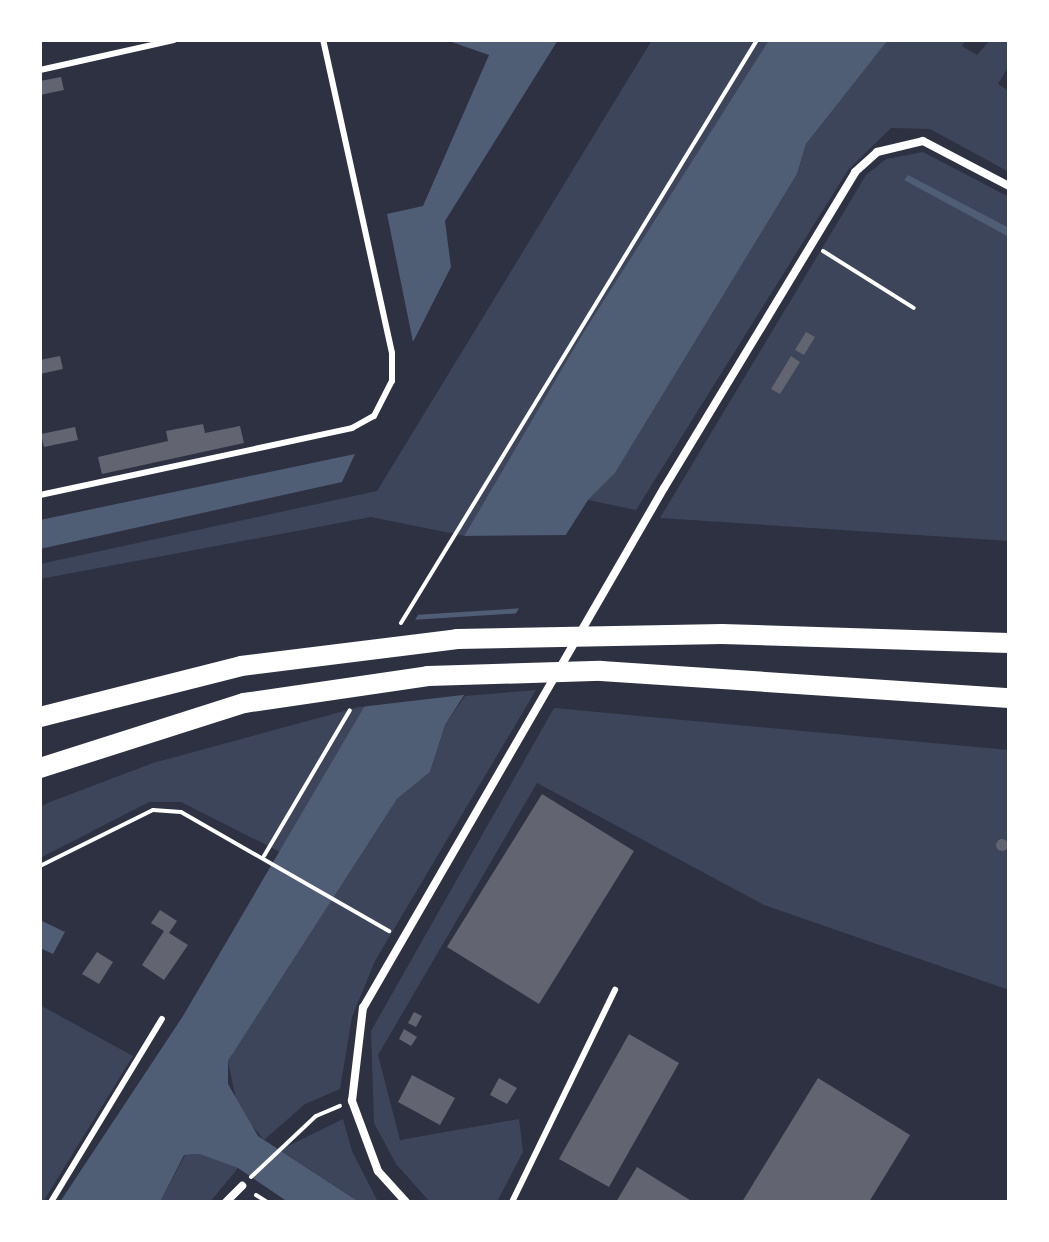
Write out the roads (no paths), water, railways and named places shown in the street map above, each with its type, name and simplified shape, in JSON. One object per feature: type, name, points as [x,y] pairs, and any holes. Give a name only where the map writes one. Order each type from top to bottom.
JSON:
[{"type":"main road","points":[[40,717],[163,682],[346,650],[610,634],[1009,643]]},
{"type":"main road","points":[[40,768],[166,724],[350,694],[601,671],[1009,698]]},
{"type":"street","points":[[406,1202],[378,1171],[352,1101],[363,1008],[664,488],[855,172],[902,140],[923,141],[1009,186]]},
{"type":"street","points":[[226,1202],[242,1186]]},
{"type":"lane","points":[[40,70],[174,40]]},
{"type":"lane","points":[[40,495],[352,428],[374,416],[392,381],[392,353],[323,40]]},
{"type":"lane","points":[[512,1202],[615,990]]},
{"type":"lane","points":[[51,1202],[162,1019]]}]
